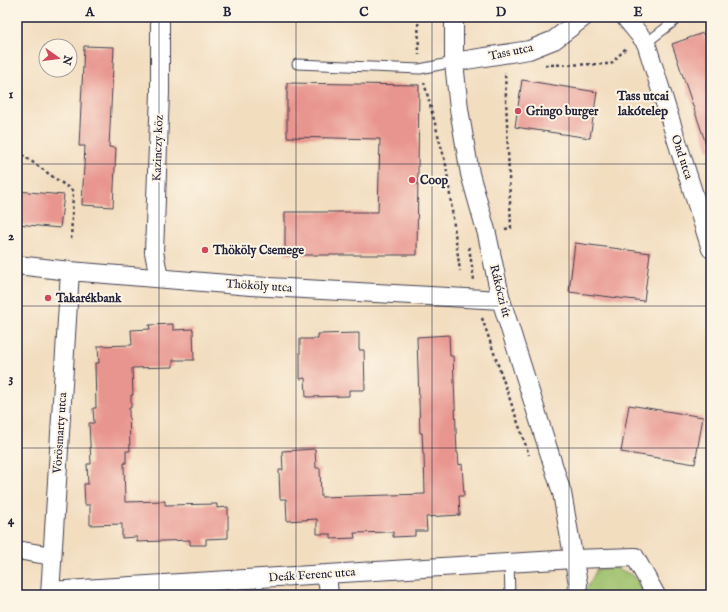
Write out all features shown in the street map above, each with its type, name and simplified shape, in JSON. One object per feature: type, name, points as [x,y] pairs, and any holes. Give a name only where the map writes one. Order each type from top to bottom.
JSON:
[{"type":"street","name":"Kazinczy köz","points":[[159,278],[154,252],[160,93],[160,17]]},
{"type":"street","name":"Rákóczi út","points":[[454,17],[454,62],[459,110],[470,174],[487,234],[501,300],[562,493],[578,584],[577,595]]},
{"type":"street","name":"Tass utca","points":[[454,62],[529,50],[554,40],[584,17]]},
{"type":"street","points":[[625,17],[643,38]]},
{"type":"street","name":"Ond utca","points":[[643,38],[711,249]]},
{"type":"street","name":"Thököly utca","points":[[17,265],[70,271],[251,286],[501,300]]},
{"type":"street","name":"Vörösmarty utca","points":[[50,593],[70,271]]},
{"type":"street","points":[[17,550],[52,556]]},
{"type":"street","name":"Deák Ferenc utca","points":[[50,593],[328,574],[635,556],[656,595]]},
{"type":"street","points":[[328,574],[329,595]]},
{"type":"lane","points":[[643,38],[680,17]]},
{"type":"lane","points":[[297,64],[420,69],[454,62]]},
{"type":"lane","points":[[509,563],[510,595]]},
{"type":"path","points":[[418,17],[420,69],[446,165],[460,271]]},
{"type":"path","points":[[543,65],[611,64],[643,38]]},
{"type":"path","points":[[505,66],[511,228],[468,238],[476,299],[530,460]]},
{"type":"path","points":[[17,151],[73,191],[71,242]]},
{"type":"green space","points":[[617,568],[634,576],[646,595],[586,595],[586,590],[597,569]]},
{"type":"building","points":[[703,33],[711,55],[711,149],[708,150],[672,44]]},
{"type":"building","points":[[84,46],[114,47],[109,147],[116,148],[113,207],[82,205],[85,146],[79,146]]},
{"type":"building","points":[[522,80],[597,92],[590,138],[515,127]]},
{"type":"building","points":[[287,83],[419,85],[417,255],[285,255],[285,212],[378,212],[380,139],[287,137]]},
{"type":"building","points":[[17,191],[64,195],[60,228],[17,224]]},
{"type":"building","points":[[575,243],[650,253],[644,301],[569,292]]},
{"type":"building","points":[[173,324],[173,330],[193,329],[194,360],[173,360],[173,367],[132,368],[133,395],[131,395],[131,408],[129,408],[130,451],[126,451],[126,463],[124,463],[125,502],[165,501],[165,505],[217,504],[217,508],[228,507],[228,538],[206,539],[206,545],[190,545],[190,540],[137,542],[137,537],[122,538],[122,524],[90,525],[90,505],[85,505],[84,484],[88,484],[87,464],[91,464],[89,423],[94,423],[93,408],[96,408],[95,363],[99,363],[98,346],[132,345],[131,330],[150,329],[149,325]]},
{"type":"building","points":[[359,333],[359,350],[364,350],[365,390],[349,390],[349,396],[306,397],[305,378],[300,379],[300,339],[318,339],[318,334]]},
{"type":"building","points":[[449,335],[450,356],[453,356],[457,453],[459,465],[462,464],[464,496],[459,496],[460,515],[426,517],[427,531],[415,531],[415,536],[393,537],[393,532],[354,533],[355,538],[331,539],[331,534],[317,534],[317,519],[287,521],[286,499],[280,499],[279,470],[283,470],[282,451],[315,449],[316,468],[320,468],[321,497],[425,494],[424,454],[422,433],[420,433],[417,337]]},
{"type":"building","points":[[629,405],[703,417],[695,464],[621,452]]},
{"type":"place","name":"Gringo burger","points":[[518,111]]},
{"type":"place","name":"Coop","points":[[412,180]]},
{"type":"place","name":"Thököly Csemege","points":[[205,250]]},
{"type":"place","name":"Takarékbank","points":[[48,298]]},
{"type":"district","name":"Tass utcai lakótelep","points":[[643,104]]}]
